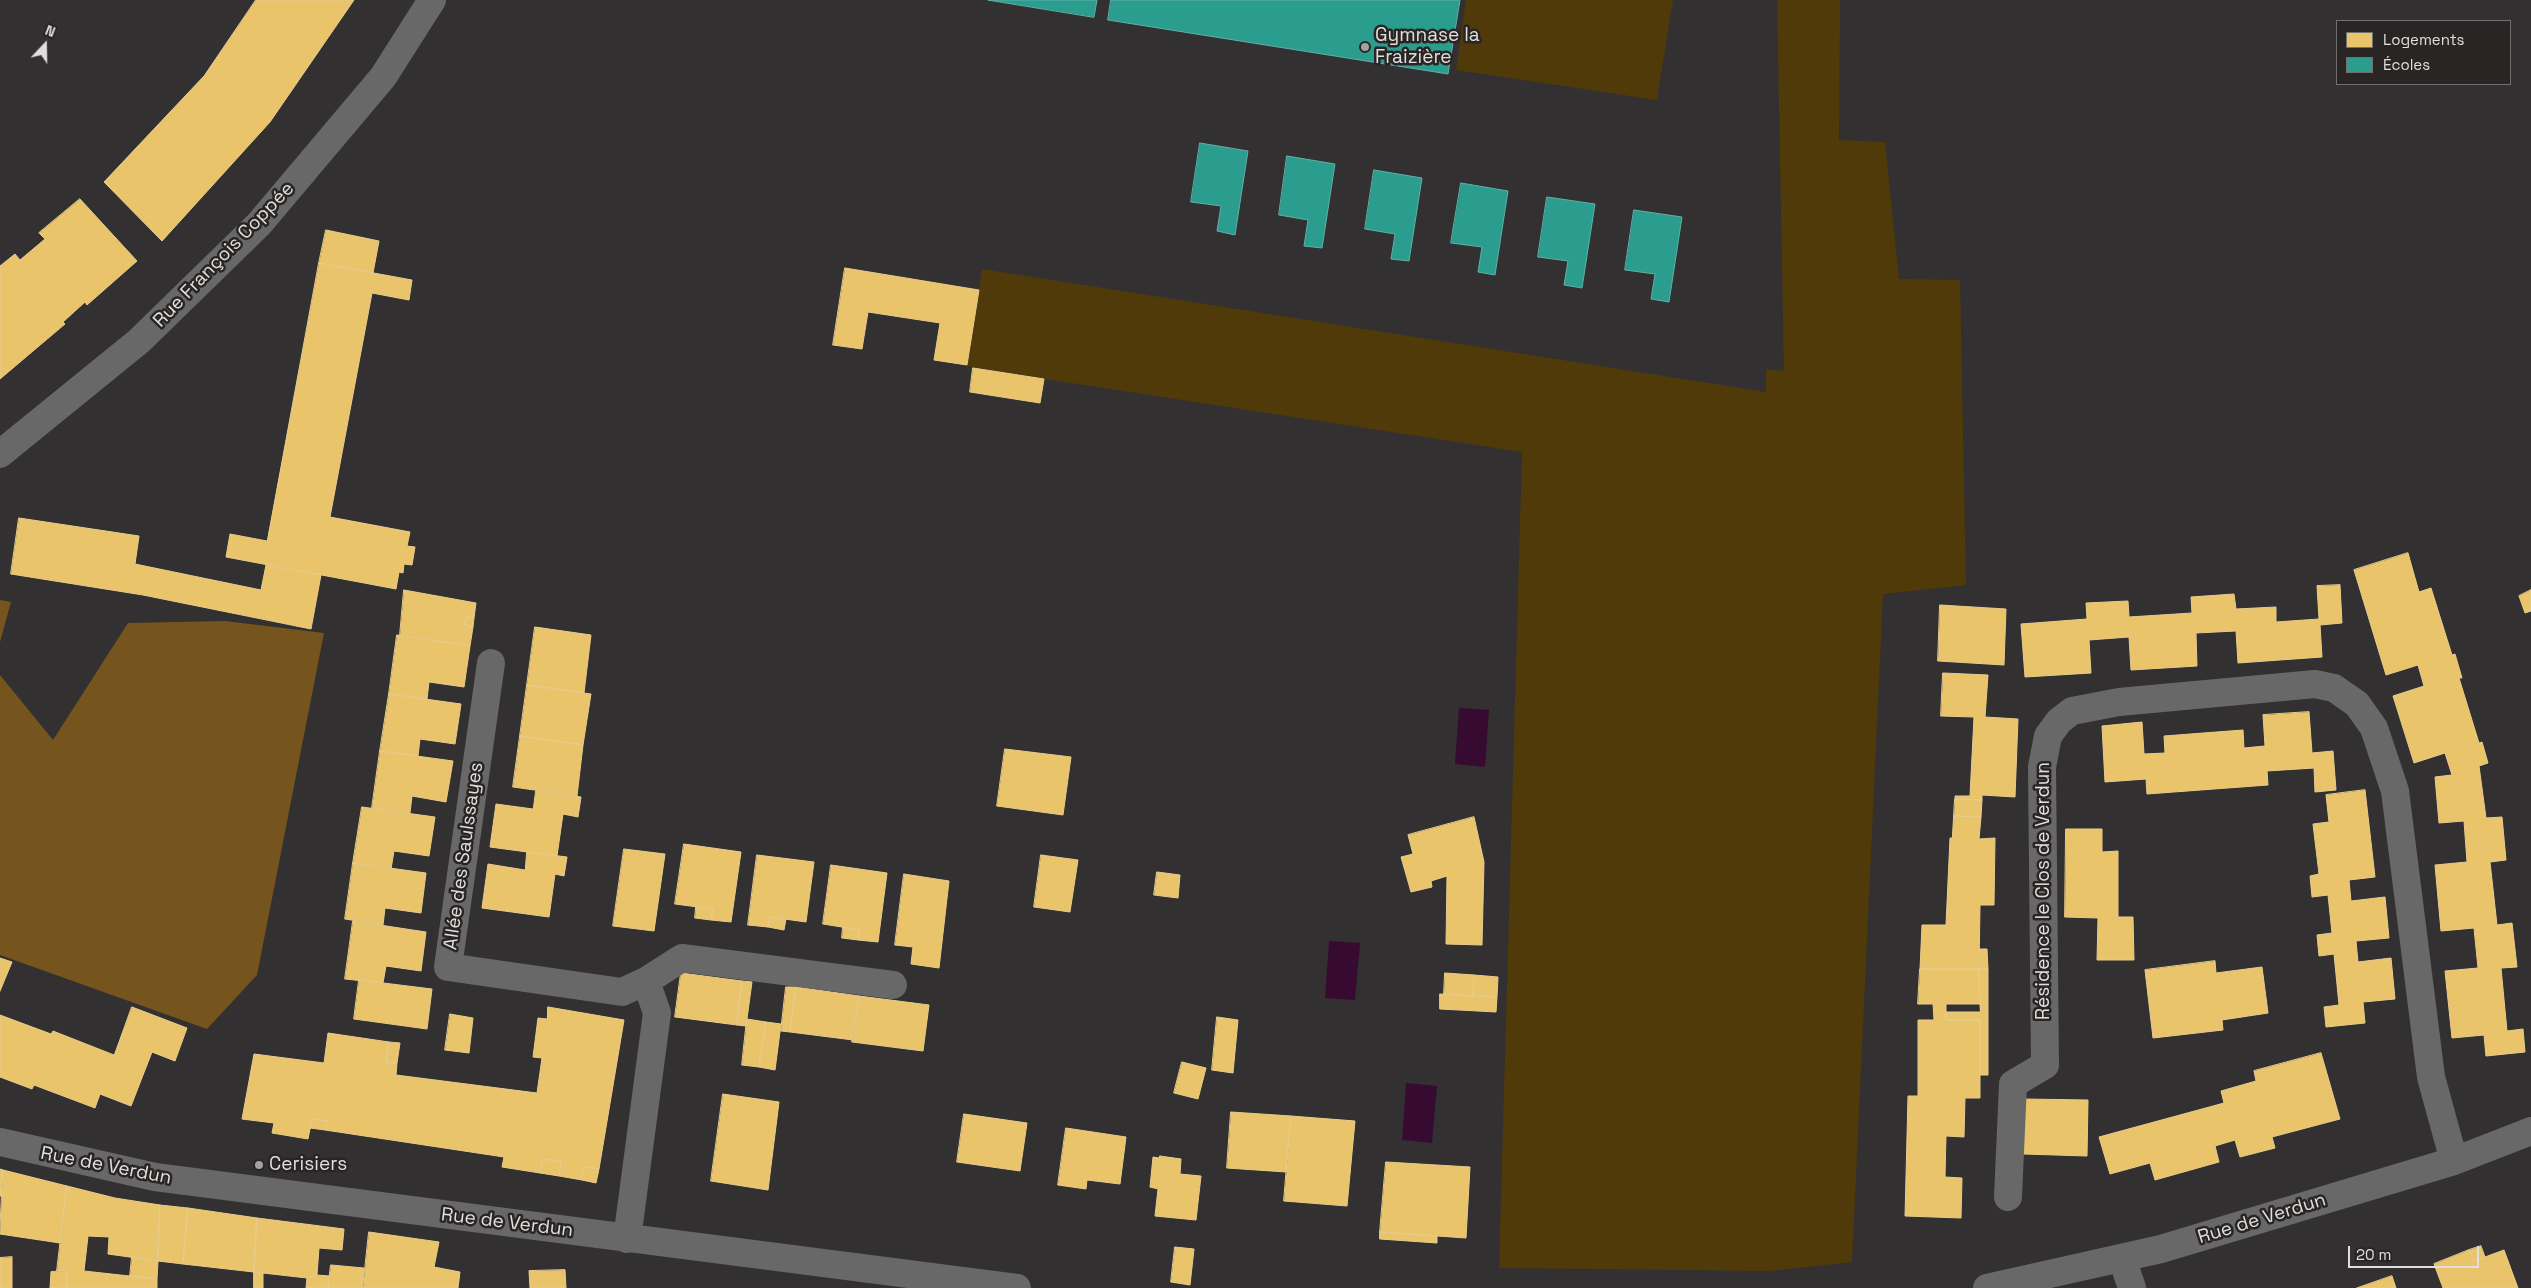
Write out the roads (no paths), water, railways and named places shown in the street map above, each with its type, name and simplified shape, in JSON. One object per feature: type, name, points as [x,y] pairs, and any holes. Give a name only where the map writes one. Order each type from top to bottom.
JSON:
[{"type":"street","name":"Rue François Coppée","points":[[0,454],[139,341],[259,224],[383,77],[432,0]]},
{"type":"street","name":"Allée des Saulssayes","points":[[492,663],[448,967],[622,992],[646,981],[682,958],[893,985]]},
{"type":"street","name":"Résidence le Clos de Verdun","points":[[2008,1197],[2013,1084],[2045,1065],[2040,810],[2042,759],[2048,736],[2059,721],[2072,710],[2119,702],[2290,686],[2315,684],[2334,688],[2357,704],[2374,728],[2382,747],[2395,791],[2432,1077],[2454,1161]]},
{"type":"street","points":[[627,1239],[657,1013],[646,981]]},
{"type":"street","name":"Rue de Verdun","points":[[1987,1288],[2161,1249],[2454,1161],[2531,1132]]},
{"type":"street","name":"Rue de Verdun","points":[[0,1142],[155,1177],[1015,1288]]},
{"type":"street","points":[[2122,1258],[2132,1288]]},
{"type":"place","name":"Gymnase la Fraizière","points":[[1365,47]]},
{"type":"place","name":"Cerisiers","points":[[259,1165]]}]
